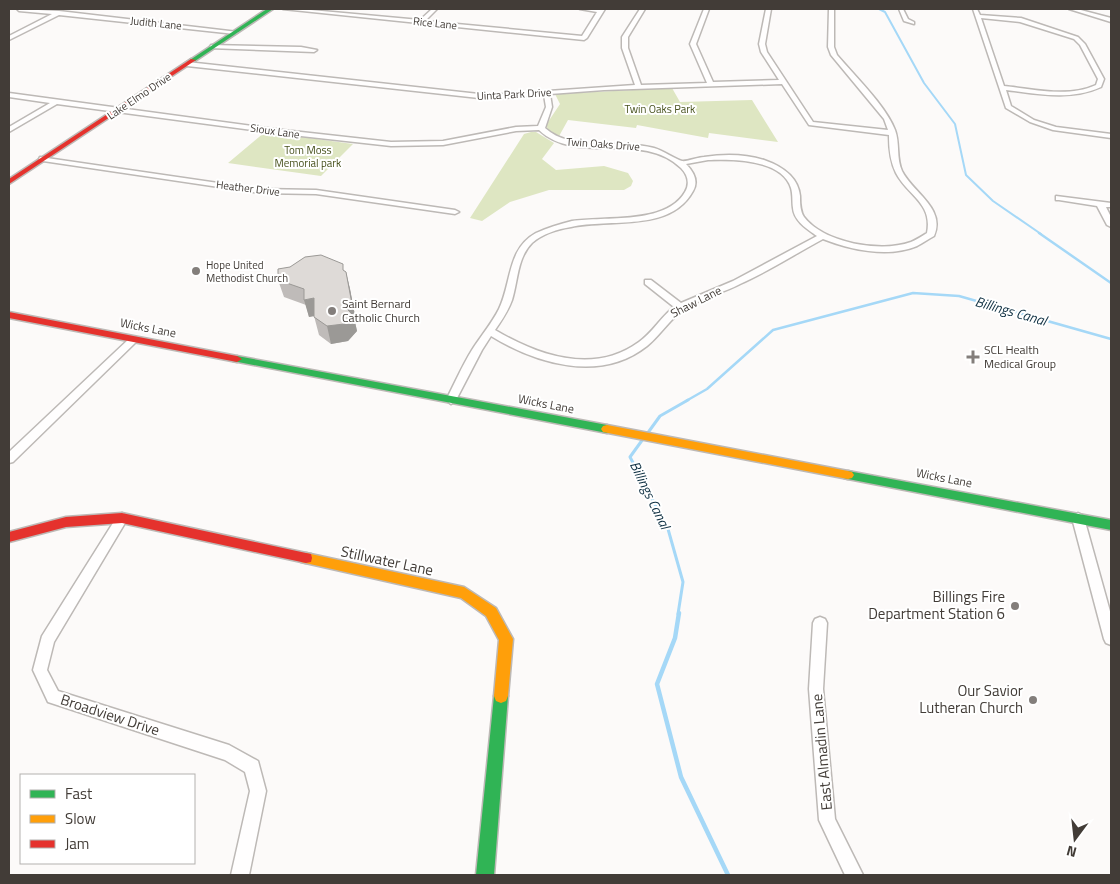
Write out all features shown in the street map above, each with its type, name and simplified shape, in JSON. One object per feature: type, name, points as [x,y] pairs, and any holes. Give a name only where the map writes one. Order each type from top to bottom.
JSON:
[{"type":"main road","name":"Lake Elmo Drive","points":[[9,182],[270,9]]},
{"type":"main road","name":"Wicks Lane","points":[[9,315],[1111,525]]},
{"type":"main road","name":"Stillwater Lane","points":[[9,536],[66,522],[122,518],[464,593],[491,612],[506,639],[485,875]]},
{"type":"street","name":"Judith Lane","points":[[18,9],[235,32]]},
{"type":"street","name":"Rice Lane","points":[[286,9],[584,38],[602,10]]},
{"type":"street","points":[[421,22],[435,9]]},
{"type":"street","points":[[582,9],[602,10]]},
{"type":"street","points":[[638,86],[625,48],[625,37],[642,9]]},
{"type":"street","points":[[706,9],[693,44],[711,84]]},
{"type":"street","points":[[769,9],[762,44],[764,52],[811,124],[893,133]]},
{"type":"street","points":[[451,400],[510,293],[514,267],[530,242],[558,228],[571,224],[594,220],[638,220],[658,216],[686,198],[692,186],[690,174],[681,163],[696,159],[725,156],[766,164],[782,172],[792,181],[796,189],[795,206],[801,219],[823,236],[868,248],[888,248],[913,245],[931,234],[935,222],[931,210],[905,183],[898,172],[894,159],[893,133],[887,119],[834,55],[832,47],[832,9]]},
{"type":"street","points":[[901,9],[906,20],[912,23]]},
{"type":"street","points":[[975,9],[1008,107],[1032,121],[1055,129],[1111,136]]},
{"type":"street","points":[[1072,9],[1111,20]]},
{"type":"street","points":[[9,38],[60,13]]},
{"type":"street","points":[[978,16],[1021,20],[1076,38],[1082,44],[1101,79],[1099,86],[1094,92],[1066,93],[1002,88]]},
{"type":"street","points":[[212,47],[238,50],[281,47],[314,50]]},
{"type":"street","name":"Uinta Park Drive","points":[[188,64],[488,97],[638,86],[783,82]]},
{"type":"street","points":[[541,128],[542,120],[550,107],[550,101],[546,92]]},
{"type":"street","name":"Sioux Lane","points":[[9,95],[120,108],[283,132],[391,144],[443,143],[516,129],[541,128]]},
{"type":"street","points":[[9,130],[57,101]]},
{"type":"street","name":"Twin Oaks Drive","points":[[541,128],[552,138],[562,142],[630,144],[665,153],[681,163]]},
{"type":"street","name":"Heather Drive","points":[[42,159],[259,191],[316,192],[455,212]]},
{"type":"street","points":[[1059,198],[1111,205]]},
{"type":"street","points":[[1100,203],[1111,225]]},
{"type":"street","name":"Shaw Lane","points":[[490,331],[504,340],[548,360],[570,363],[598,362],[620,358],[644,343],[664,319],[681,307],[736,282],[823,236]]},
{"type":"street","points":[[648,282],[681,307]]},
{"type":"street","points":[[9,459],[133,340]]},
{"type":"street","name":"Broadview Drive","points":[[122,518],[47,640],[40,670],[53,697],[229,753],[252,767],[258,791],[240,875]]},
{"type":"street","points":[[1078,518],[1111,639]]},
{"type":"street","name":"East Almadin Lane","points":[[820,623],[816,689],[828,820],[854,875]]},
{"type":"green space","name":"Twin Oaks Park","points":[[672,88],[680,102],[752,100],[778,142],[709,133],[708,138],[637,125],[636,128],[568,120],[558,138],[549,132],[546,125],[560,104],[555,94]]},
{"type":"green space","name":"Tom Moss Memorial park","points":[[265,132],[353,144],[321,176],[228,163]]},
{"type":"green space","points":[[536,132],[554,143],[542,159],[556,170],[604,166],[628,173],[633,181],[631,186],[624,190],[549,190],[510,202],[482,221],[470,218],[524,134]]},
{"type":"building","name":"Saint Bernard Catholic Church","points":[[321,255],[343,264],[343,270],[346,272],[352,304],[345,307],[352,314],[344,324],[327,326],[314,317],[314,298],[304,300],[304,289],[278,280],[278,269],[290,267],[305,257]]},
{"type":"waterway","name":"Billings Canal","points":[[879,9],[885,12],[924,83],[955,124],[966,175],[993,201],[1041,234]]},
{"type":"waterway","name":"Billings Canal","points":[[1039,233],[1111,283]]},
{"type":"waterway","name":"Billings Canal","points":[[686,401],[707,389],[773,330],[913,293],[959,296],[1111,339]]},
{"type":"waterway","name":"Billings Canal","points":[[647,434],[660,416],[688,400]]},
{"type":"waterway","name":"Billings Canal","points":[[643,439],[630,457],[668,529],[683,582],[678,614]]},
{"type":"waterway","name":"Billings Canal","points":[[679,613],[675,638],[657,684],[681,777],[728,875]]},
{"type":"traffic: fast","points":[[193,60],[270,9]]},
{"type":"traffic: fast","points":[[237,359],[607,429]]},
{"type":"traffic: fast","points":[[848,475],[1111,525]]},
{"type":"traffic: fast","points":[[485,875],[501,696]]},
{"type":"traffic: slow","points":[[607,429],[848,475]]},
{"type":"traffic: slow","points":[[306,558],[464,593],[491,612],[506,639],[501,696]]},
{"type":"traffic: jam","points":[[9,182],[193,60]]},
{"type":"traffic: jam","points":[[9,315],[237,359]]},
{"type":"traffic: jam","points":[[9,537],[66,522],[122,518],[306,558]]},
{"type":"place","name":"Hope United Methodist Church","points":[[196,271]]},
{"type":"place","name":"Saint Bernard Catholic Church","points":[[332,311]]},
{"type":"place","name":"SCL Health Medical Group","points":[[973,357]]},
{"type":"place","name":"Billings Fire Department Station 6","points":[[1015,606]]},
{"type":"place","name":"Our Savior Lutheran Church","points":[[1033,700]]}]
